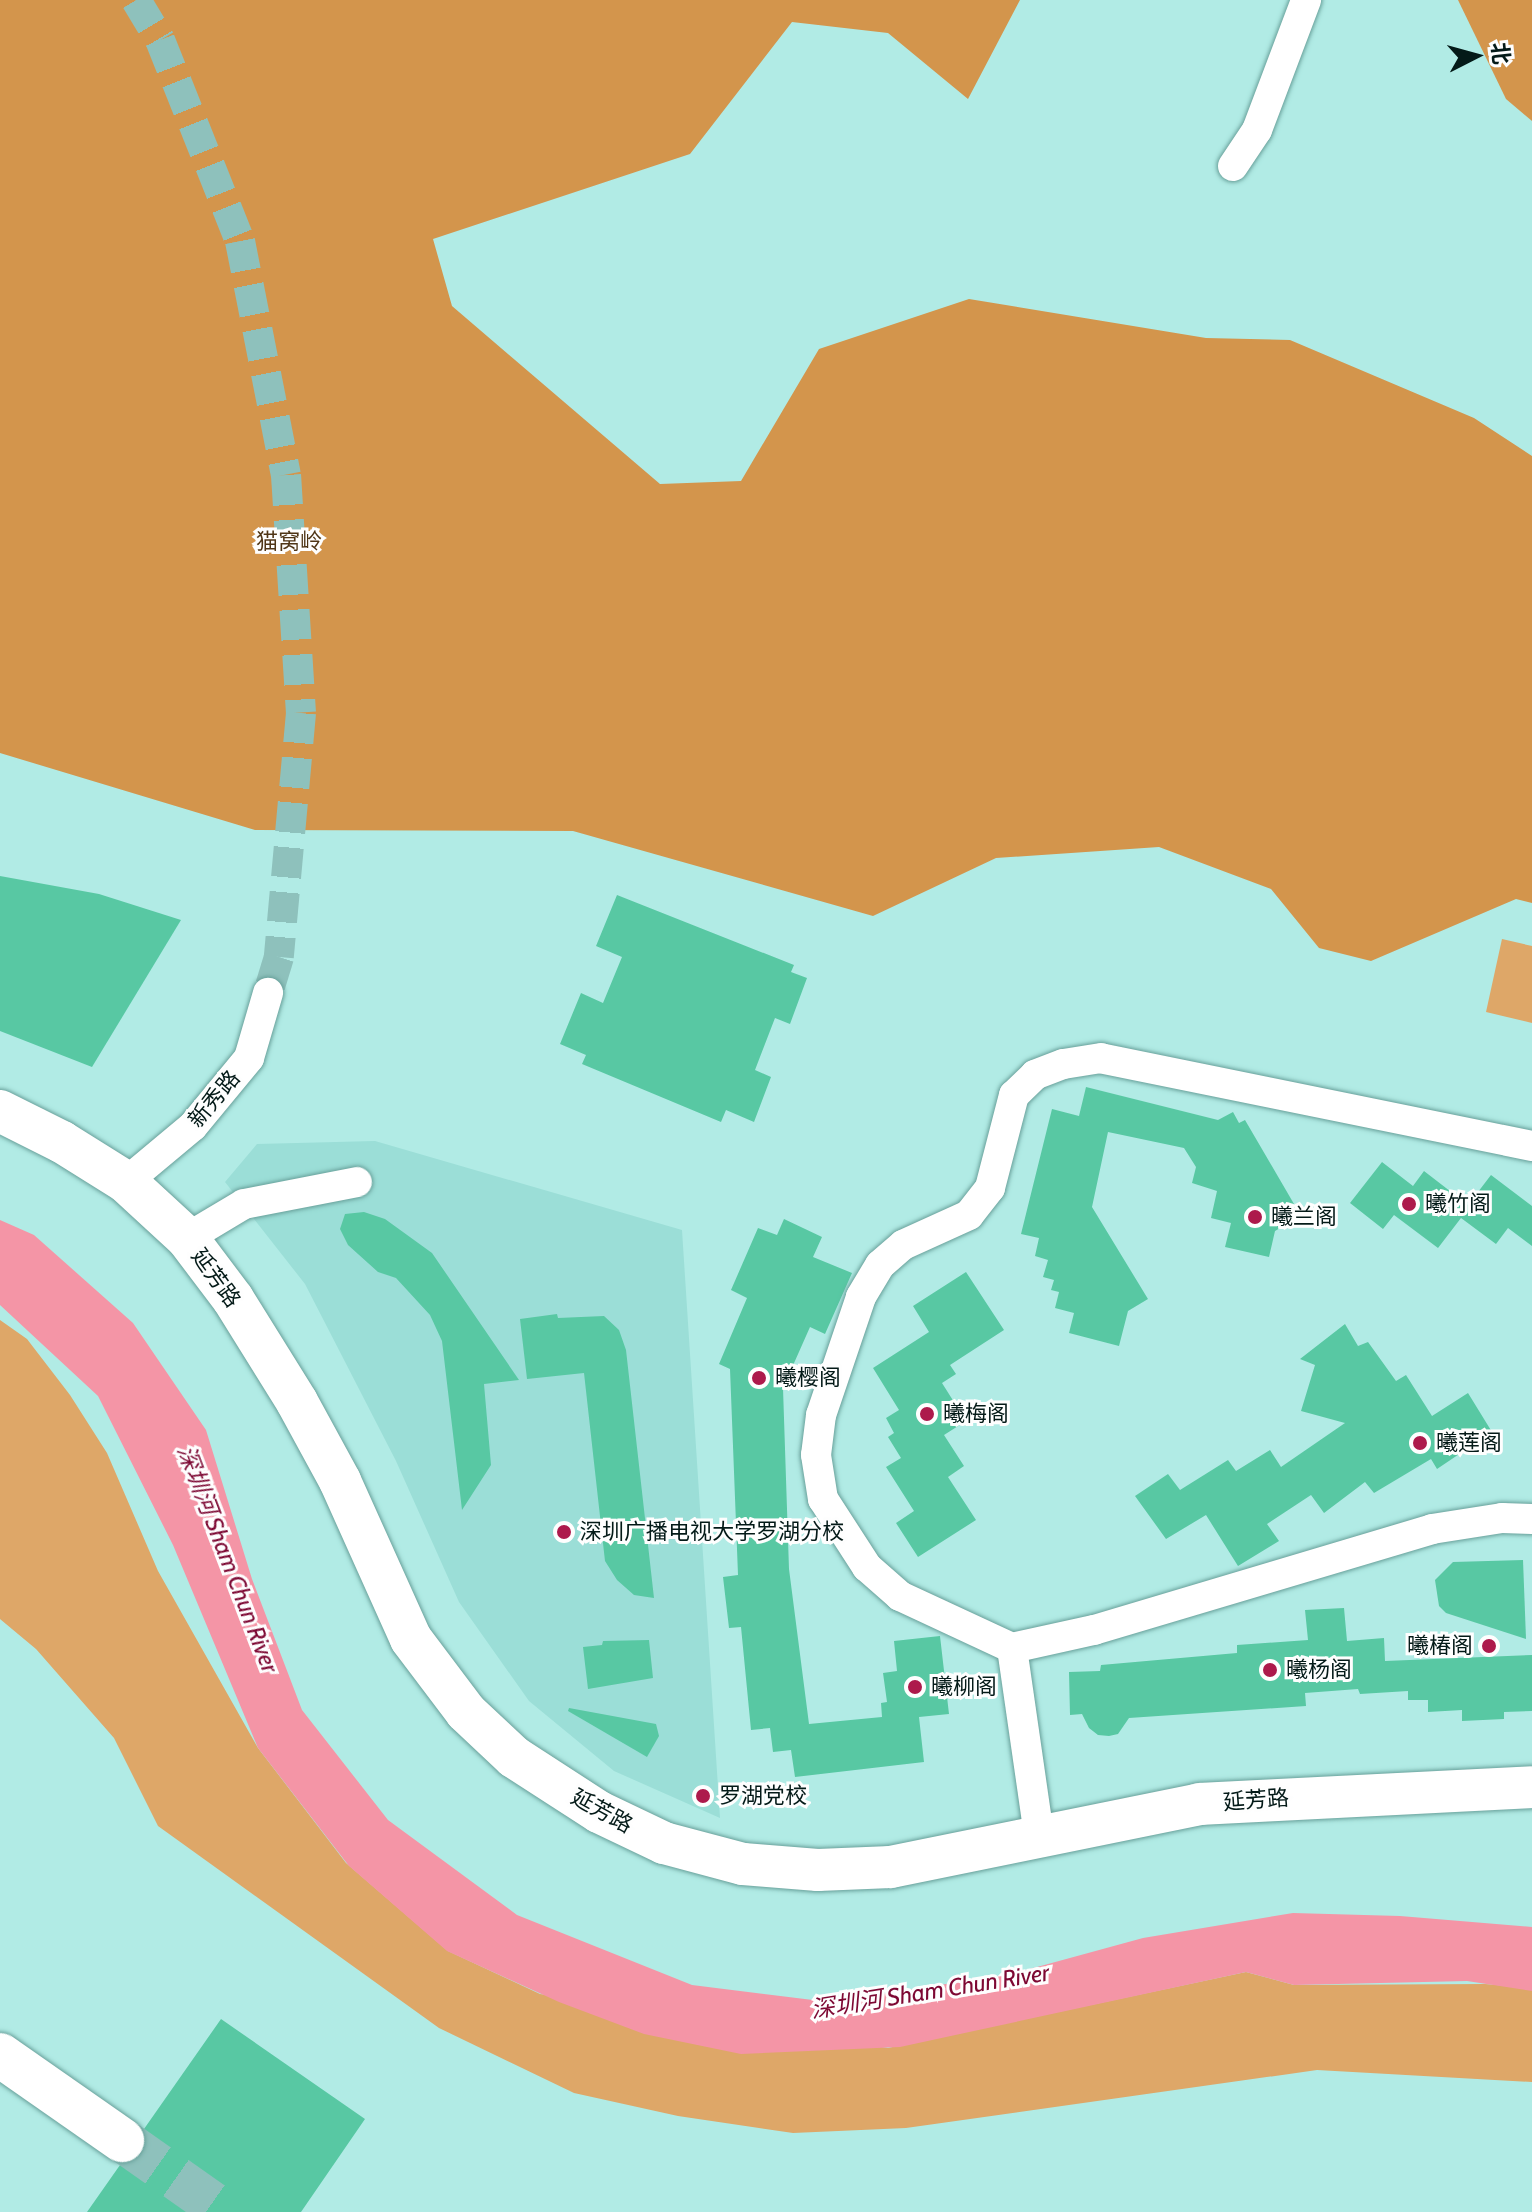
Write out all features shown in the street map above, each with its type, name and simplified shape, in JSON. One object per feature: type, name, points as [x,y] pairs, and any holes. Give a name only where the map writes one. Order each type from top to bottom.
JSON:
[{"type":"highway","points":[[0,2055],[122,2140]]},
{"type":"main road","name":"延芳路","points":[[0,1111],[62,1142],[126,1182],[187,1238],[233,1299],[297,1402],[340,1481],[411,1639],[466,1712],[514,1757],[599,1812],[664,1843],[743,1864],[818,1870],[891,1867],[1200,1804],[1532,1787]]},
{"type":"street","points":[[1233,166],[1257,130],[1306,0]]},
{"type":"street","name":"新秀路","points":[[126,1182],[193,1126],[249,1058],[268,993]]},
{"type":"street","points":[[1532,1146],[1101,1058],[1063,1064],[1035,1075],[1014,1095],[990,1188],[969,1215],[903,1245],[880,1265],[861,1297],[821,1415],[816,1455],[823,1499],[867,1567],[900,1596],[1012,1648],[1094,1630],[1432,1529],[1502,1518],[1532,1519]]},
{"type":"street","points":[[187,1238],[244,1204],[357,1182]]},
{"type":"street","points":[[1012,1648],[1039,1836]]},
{"type":"shaded area","points":[[1502,939],[1532,946],[1532,1023],[1486,1012]]},
{"type":"shaded area","name":"深圳广播电视大学罗湖分校","points":[[375,1141],[682,1230],[720,1818],[614,1771],[529,1701],[459,1602],[396,1461],[305,1284],[225,1182],[257,1144]]},
{"type":"shaded area","points":[[0,1320],[27,1339],[70,1395],[107,1453],[158,1571],[258,1748],[346,1863],[448,1951],[540,1994],[888,2048],[1246,1972],[1294,1985],[1485,1984],[1532,1988],[1532,2082],[1317,2070],[906,2128],[793,2133],[678,2116],[574,2093],[439,2028],[158,1826],[114,1738],[36,1649],[0,1619]]},
{"type":"green space","name":"猫窝岭","points":[[0,0],[1020,0],[968,99],[888,33],[792,22],[690,154],[433,239],[452,306],[660,484],[741,481],[819,349],[969,299],[1206,338],[1290,340],[1474,418],[1532,456],[1532,903],[1516,899],[1371,961],[1319,948],[1271,889],[1159,847],[996,858],[873,916],[573,831],[255,830],[0,753]]},
{"type":"green space","points":[[1458,0],[1532,0],[1532,121],[1506,99]]},
{"type":"water","name":"深圳河 Sham Chun River","points":[[0,1220],[34,1235],[133,1323],[206,1430],[252,1579],[302,1710],[388,1820],[517,1915],[692,1985],[829,2002],[1011,1974],[1143,1938],[1293,1913],[1400,1916],[1532,1927],[1532,1991],[1467,1981],[1294,1985],[1246,1972],[900,2047],[741,2054],[644,2034],[559,2002],[447,1951],[349,1866],[258,1748],[173,1545],[98,1396],[0,1305]]},
{"type":"building","points":[[0,876],[99,894],[181,920],[92,1067],[0,1031]]},
{"type":"building","points":[[617,895],[794,965],[791,972],[807,978],[790,1024],[775,1018],[755,1070],[771,1077],[754,1122],[726,1110],[721,1122],[582,1064],[586,1055],[560,1044],[581,993],[603,1003],[622,957],[596,946]]},
{"type":"building","name":"曦兰阁","points":[[1086,1087],[1218,1120],[1233,1112],[1239,1123],[1245,1120],[1301,1216],[1275,1231],[1269,1257],[1225,1247],[1231,1223],[1211,1218],[1217,1191],[1192,1183],[1196,1167],[1184,1148],[1108,1132],[1092,1207],[1148,1299],[1128,1311],[1119,1346],[1069,1333],[1074,1313],[1055,1308],[1059,1292],[1051,1290],[1054,1280],[1043,1277],[1048,1260],[1035,1256],[1039,1238],[1021,1234],[1052,1109],[1079,1116]]},
{"type":"building","name":"曦竹阁","points":[[1382,1162],[1413,1186],[1424,1171],[1468,1205],[1491,1175],[1532,1206],[1532,1246],[1508,1228],[1496,1244],[1461,1218],[1438,1248],[1394,1215],[1383,1229],[1350,1203]]},
{"type":"building","points":[[364,1212],[385,1219],[432,1253],[519,1380],[484,1384],[491,1465],[462,1510],[442,1341],[430,1315],[396,1278],[378,1272],[348,1245],[340,1229],[345,1214]]},
{"type":"building","points":[[784,1219],[822,1237],[813,1257],[852,1273],[825,1334],[810,1327],[783,1388],[789,1569],[809,1724],[882,1717],[881,1703],[887,1702],[883,1673],[897,1671],[894,1641],[940,1636],[949,1714],[919,1717],[924,1762],[795,1777],[791,1750],[773,1752],[770,1728],[751,1730],[741,1627],[729,1628],[723,1577],[738,1575],[730,1369],[719,1364],[747,1298],[731,1290],[758,1228],[777,1235]]},
{"type":"building","name":"曦梅阁","points":[[966,1272],[1004,1330],[950,1365],[956,1374],[942,1383],[966,1421],[944,1435],[964,1466],[948,1477],[976,1520],[918,1557],[896,1523],[914,1511],[886,1467],[901,1458],[888,1437],[894,1433],[886,1418],[899,1410],[873,1368],[929,1332],[913,1306]]},
{"type":"building","points":[[557,1314],[558,1318],[604,1316],[619,1330],[626,1350],[654,1598],[634,1595],[617,1580],[605,1561],[584,1373],[527,1379],[520,1319]]},
{"type":"building","name":"曦莲阁","points":[[1345,1324],[1358,1346],[1368,1342],[1396,1381],[1406,1375],[1432,1416],[1468,1393],[1492,1432],[1437,1469],[1431,1459],[1374,1493],[1365,1482],[1324,1513],[1311,1495],[1267,1524],[1279,1541],[1238,1566],[1206,1515],[1166,1539],[1135,1496],[1168,1474],[1180,1490],[1228,1460],[1236,1471],[1270,1450],[1281,1467],[1345,1423],[1301,1411],[1315,1365],[1300,1359]]},
{"type":"building","points":[[1523,1560],[1526,1639],[1446,1613],[1439,1606],[1435,1580],[1453,1562]]},
{"type":"building","points":[[1344,1608],[1347,1641],[1384,1638],[1385,1661],[1532,1655],[1532,1711],[1504,1712],[1504,1719],[1462,1721],[1462,1710],[1428,1712],[1428,1700],[1408,1700],[1408,1691],[1360,1694],[1358,1689],[1305,1693],[1306,1706],[1129,1718],[1118,1734],[1109,1736],[1098,1735],[1089,1728],[1082,1714],[1070,1715],[1069,1672],[1100,1671],[1101,1665],[1237,1653],[1237,1645],[1308,1640],[1305,1610]]},
{"type":"building","points":[[649,1640],[653,1678],[588,1689],[583,1647],[602,1645],[603,1641]]},
{"type":"building","points":[[569,1708],[656,1724],[659,1736],[647,1757],[568,1711]]},
{"type":"building","points":[[221,2019],[365,2119],[301,2212],[87,2212],[120,2165],[133,2162],[143,2154],[147,2141],[144,2129]]},
{"type":"tunnel","points":[[136,0],[160,40],[240,241],[286,475],[301,713],[279,957],[268,993]]},
{"type":"tunnel","points":[[122,2140],[224,2212]]},
{"type":"place","name":"曦竹阁","points":[[1409,1204]]},
{"type":"place","name":"曦兰阁","points":[[1255,1217]]},
{"type":"place","name":"曦樱阁","points":[[759,1378]]},
{"type":"place","name":"曦梅阁","points":[[927,1414]]},
{"type":"place","name":"曦莲阁","points":[[1420,1443]]},
{"type":"place","name":"深圳广播电视大学罗湖分校","points":[[564,1532]]},
{"type":"place","name":"曦椿阁","points":[[1489,1646]]},
{"type":"place","name":"曦杨阁","points":[[1270,1670]]},
{"type":"place","name":"曦柳阁","points":[[915,1687]]},
{"type":"place","name":"罗湖党校","points":[[703,1796]]}]
